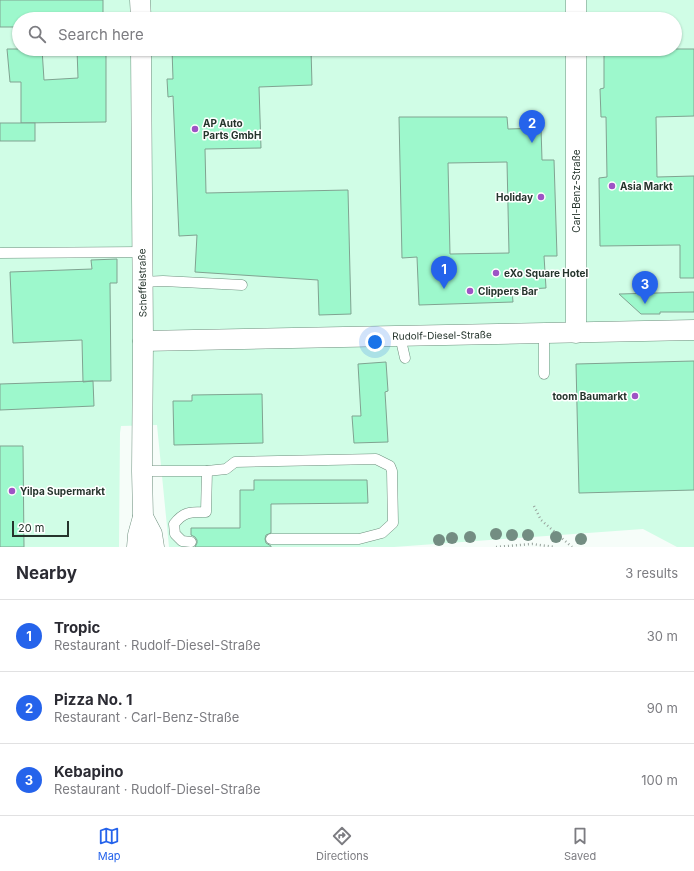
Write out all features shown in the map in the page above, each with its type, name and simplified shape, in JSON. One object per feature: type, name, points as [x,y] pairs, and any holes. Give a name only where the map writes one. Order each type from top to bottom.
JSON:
[{"type":"street","points":[[140,0],[141,12]]},
{"type":"street","points":[[576,0],[576,12]]},
{"type":"street","name":"Scheffelstraße","points":[[137,547],[143,517],[141,56]]},
{"type":"street","name":"Carl-Benz-Straße","points":[[576,56],[576,333]]},
{"type":"street","name":"Rudolf-Diesel-Straße","points":[[143,341],[694,330]]},
{"type":"street","name":"Scheffelstraße","points":[[143,517],[152,534],[154,547]]},
{"type":"lane","points":[[0,253],[142,252]]},
{"type":"lane","points":[[142,282],[164,281],[242,285]]},
{"type":"lane","points":[[544,333],[544,374]]},
{"type":"lane","points":[[400,336],[405,358]]},
{"type":"lane","points":[[142,471],[207,471],[226,469],[235,462],[376,459],[390,466],[392,471],[392,523],[382,533],[359,539],[271,539]]},
{"type":"lane","points":[[191,542],[182,541],[175,534],[174,524],[180,516],[193,512],[206,512],[207,471]]},
{"type":"path","points":[[534,506],[541,520],[572,547]]},
{"type":"path","points":[[496,547],[532,544],[555,547]]},
{"type":"shaded area","points":[[0,0],[694,0],[694,547],[677,547],[643,529],[394,547],[169,547],[157,425],[121,426],[119,547],[0,547]]},
{"type":"building","points":[[0,0],[103,0],[103,12],[12,12],[12,27],[0,27]]},
{"type":"building","points":[[7,49],[12,49],[12,56],[42,56],[44,80],[78,78],[77,56],[106,56],[106,122],[21,123],[21,82],[10,82]]},
{"type":"building","points":[[682,49],[694,49],[694,116],[656,117],[657,177],[694,176],[694,278],[680,278],[680,245],[600,246],[599,178],[607,177],[606,117],[601,117],[600,89],[604,88],[604,56],[682,56]]},
{"type":"building","points":[[172,56],[311,56],[312,85],[259,87],[261,148],[205,149],[206,193],[348,190],[351,314],[319,315],[318,280],[195,272],[197,235],[179,236],[173,96],[168,97],[167,79],[173,79]]},
{"type":"building","points":[[399,117],[507,117],[508,129],[541,128],[542,160],[554,160],[557,256],[544,256],[546,288],[512,290],[513,302],[419,305],[417,257],[402,258]],"holes":[[[507,162],[509,253],[450,254],[448,163]]]},
{"type":"building","points":[[0,123],[35,123],[35,141],[0,141]]},
{"type":"building","points":[[117,259],[117,283],[110,283],[111,381],[93,381],[94,406],[0,410],[0,384],[83,381],[82,340],[13,343],[10,272],[92,269],[91,260]]},
{"type":"building","points":[[694,292],[694,312],[660,312],[660,314],[641,314],[619,294]]},
{"type":"building","name":"toom Baumarkt","points":[[694,361],[694,490],[579,493],[576,364]]},
{"type":"building","points":[[386,362],[388,391],[385,392],[388,442],[354,443],[352,416],[361,416],[358,364]]},
{"type":"building","points":[[262,394],[263,443],[174,445],[173,401],[192,401],[192,395]]},
{"type":"building","name":"Yilpa Supermarkt","points":[[0,446],[23,446],[24,547],[0,547]]},
{"type":"building","points":[[254,480],[367,480],[368,503],[271,504],[271,533],[266,535],[265,539],[266,543],[271,547],[195,547],[197,540],[191,535],[191,528],[240,528],[240,490],[254,490]]},
{"type":"place","name":"AP Auto Parts GmbH","points":[[195,129]]},
{"type":"place","name":"Pizza No. 1","points":[[532,143]]},
{"type":"place","name":"Asia Markt","points":[[612,186]]},
{"type":"place","name":"Holiday","points":[[541,197]]},
{"type":"place","name":"eXo Square Hotel","points":[[496,273]]},
{"type":"place","name":"Tropic","points":[[444,289]]},
{"type":"place","name":"Clippers Bar","points":[[470,291]]},
{"type":"place","name":"Kebapino","points":[[645,304]]},
{"type":"place","name":"toom Baumarkt","points":[[635,396]]},
{"type":"place","name":"Yilpa Supermarkt","points":[[12,491]]}]
